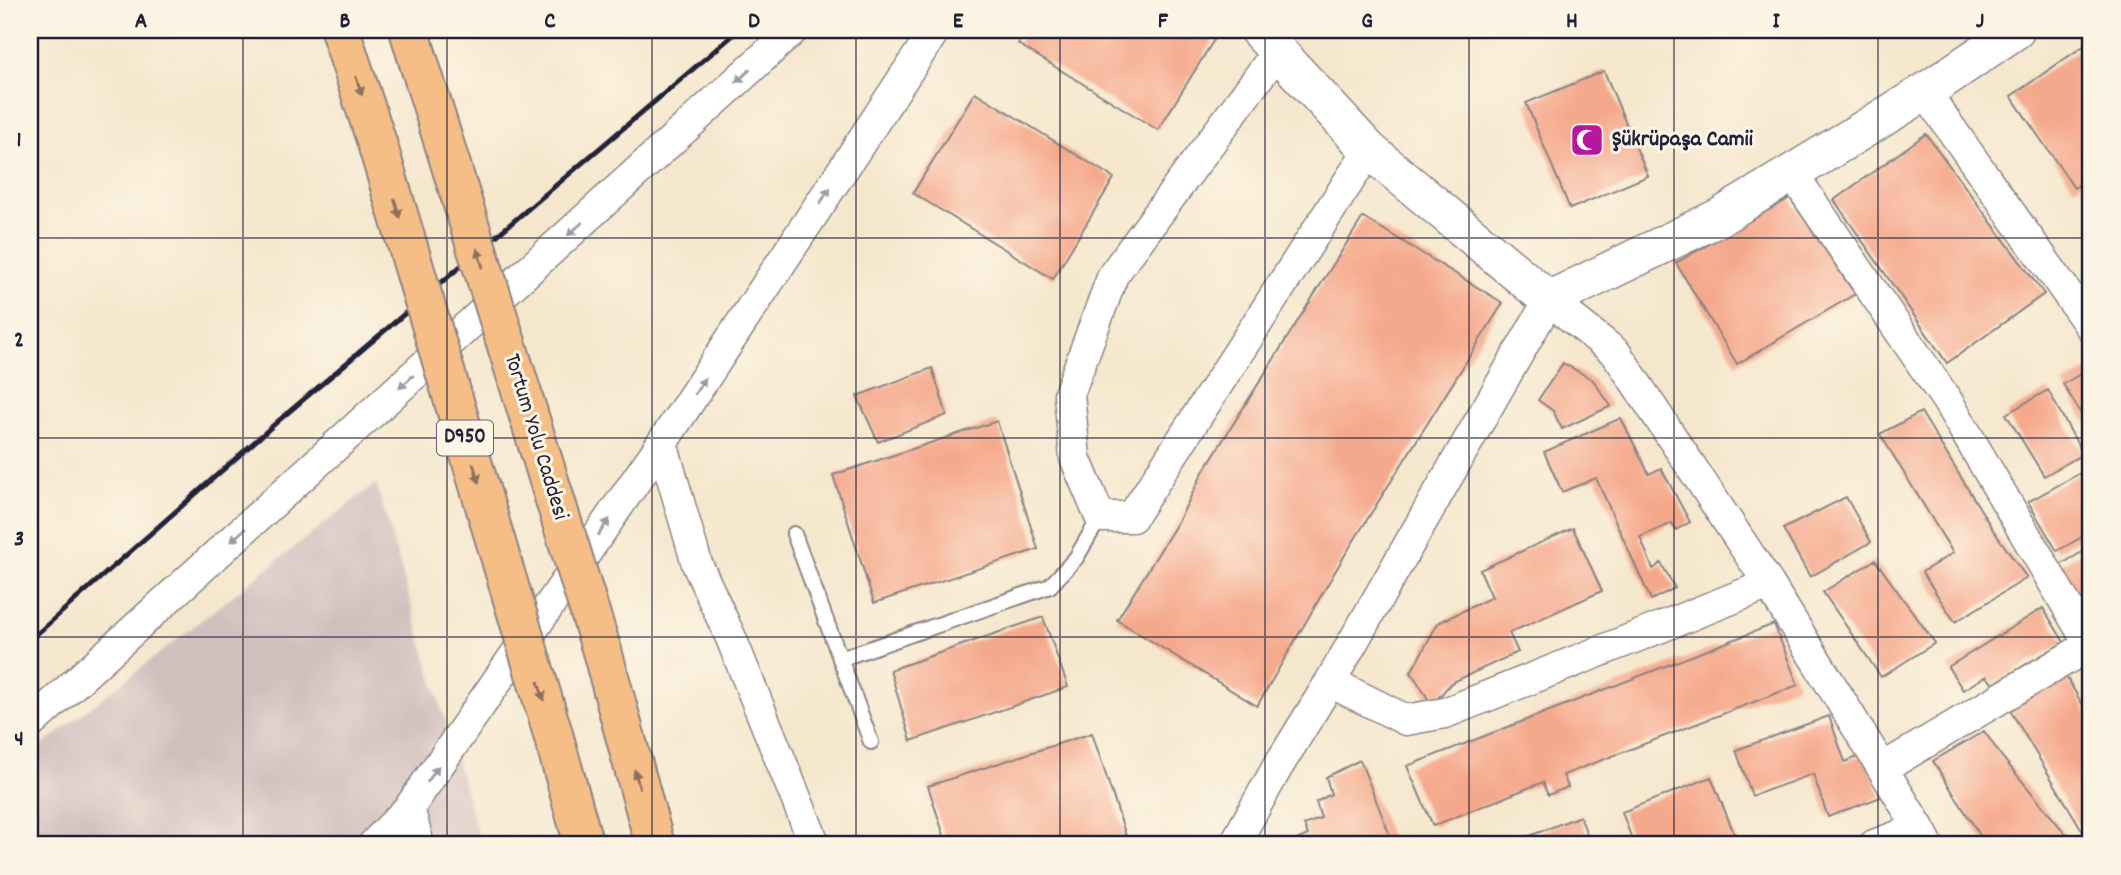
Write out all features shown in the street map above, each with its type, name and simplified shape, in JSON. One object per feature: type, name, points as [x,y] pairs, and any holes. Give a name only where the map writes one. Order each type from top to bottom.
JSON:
[{"type":"highway","name":"D950","points":[[340,30],[377,143],[554,734],[584,845]]},
{"type":"highway","name":"Tortum Yolu Caddesi","points":[[409,30],[602,651],[655,845]]},
{"type":"street","points":[[30,724],[793,30]]},
{"type":"street","points":[[373,845],[409,808],[662,443],[934,30]]},
{"type":"street","points":[[1234,845],[1549,300],[1720,216],[1925,92],[2016,30]]},
{"type":"street","points":[[1369,150],[1132,517],[1100,517],[1076,457],[1069,394],[1113,275],[1267,41],[1369,150],[1616,353],[1769,584],[1924,837],[1874,845]]},
{"type":"street","points":[[1925,92],[2091,327]]},
{"type":"street","points":[[1792,173],[1948,402],[2091,646],[1883,768]]},
{"type":"street","points":[[662,443],[697,564],[731,638],[815,845]]},
{"type":"street","points":[[1330,682],[1406,720],[1445,713],[1769,584]]},
{"type":"street","points":[[409,808],[419,845]]},
{"type":"lane","points":[[841,659],[1050,586],[1076,558],[1100,517]]},
{"type":"lane","points":[[794,534],[871,741]]},
{"type":"shaded area","points":[[376,483],[481,845],[30,845],[30,755]]},
{"type":"building","points":[[1027,30],[1220,30],[1158,130],[1018,44]]},
{"type":"building","points":[[2091,41],[2091,177],[2074,188],[2011,96]]},
{"type":"building","name":"Şükrüpaşa Camii","points":[[1604,71],[1648,176],[1570,209],[1526,103]]},
{"type":"building","points":[[975,92],[1114,178],[1053,279],[913,193]]},
{"type":"building","points":[[1926,134],[2044,294],[1947,363],[1834,200]]},
{"type":"building","points":[[1790,198],[1855,294],[1737,364],[1676,263]]},
{"type":"building","points":[[1363,217],[1503,303],[1343,558],[1257,706],[1117,620],[1179,520],[1203,472]]},
{"type":"building","points":[[1563,363],[1593,380],[1611,406],[1562,429],[1553,411],[1538,400]]},
{"type":"building","points":[[932,368],[947,415],[878,442],[857,396]]},
{"type":"building","points":[[2091,368],[2091,430],[2063,384]]},
{"type":"building","points":[[2048,390],[2083,454],[2044,476],[2006,414]]},
{"type":"building","points":[[1921,412],[1993,530],[2027,578],[1955,622],[1922,572],[1953,553],[1880,434]]},
{"type":"building","points":[[1621,418],[1649,474],[1661,468],[1690,522],[1676,530],[1672,523],[1640,537],[1653,569],[1661,563],[1675,588],[1651,600],[1596,478],[1562,492],[1544,452]]},
{"type":"building","points":[[997,421],[1038,549],[874,603],[833,475]]},
{"type":"building","points":[[2082,472],[2091,488],[2091,532],[2057,551],[2028,502]]},
{"type":"building","points":[[1846,497],[1871,542],[1810,577],[1783,529]]},
{"type":"building","points":[[1573,528],[1602,591],[1509,633],[1518,652],[1451,683],[1432,705],[1411,672],[1438,623],[1492,597],[1480,570]]},
{"type":"building","points":[[2091,547],[2091,622],[2058,566]]},
{"type":"building","points":[[1875,560],[1935,643],[1881,677],[1823,592]]},
{"type":"building","points":[[2043,608],[2064,642],[1993,684],[1986,676],[1963,690],[1948,667]]},
{"type":"building","points":[[1043,617],[1068,687],[911,741],[890,670]]},
{"type":"building","points":[[1774,624],[1798,685],[1563,775],[1568,787],[1548,795],[1543,782],[1433,826],[1407,766]]},
{"type":"building","points":[[2064,673],[2088,714],[2091,713],[2091,845],[2007,705]]},
{"type":"building","points":[[1829,716],[1845,762],[1865,754],[1881,797],[1828,817],[1813,774],[1752,796],[1736,750]]},
{"type":"building","points":[[1984,731],[2002,757],[2075,845],[1986,845],[1933,761]]},
{"type":"building","points":[[1092,733],[1129,845],[947,845],[928,786]]},
{"type":"building","points":[[1360,760],[1393,843],[1296,845],[1294,841],[1308,835],[1304,825],[1321,818],[1316,802],[1331,794],[1326,777]]},
{"type":"building","points":[[1711,777],[1738,843],[1634,845],[1622,812]]},
{"type":"building","points":[[1580,816],[1591,845],[1506,845],[1532,835]]},
{"type":"railway","points":[[30,640],[277,422],[739,30]]},
{"type":"place","name":"Şükrüpaşa Camii","points":[[1587,140]]}]
